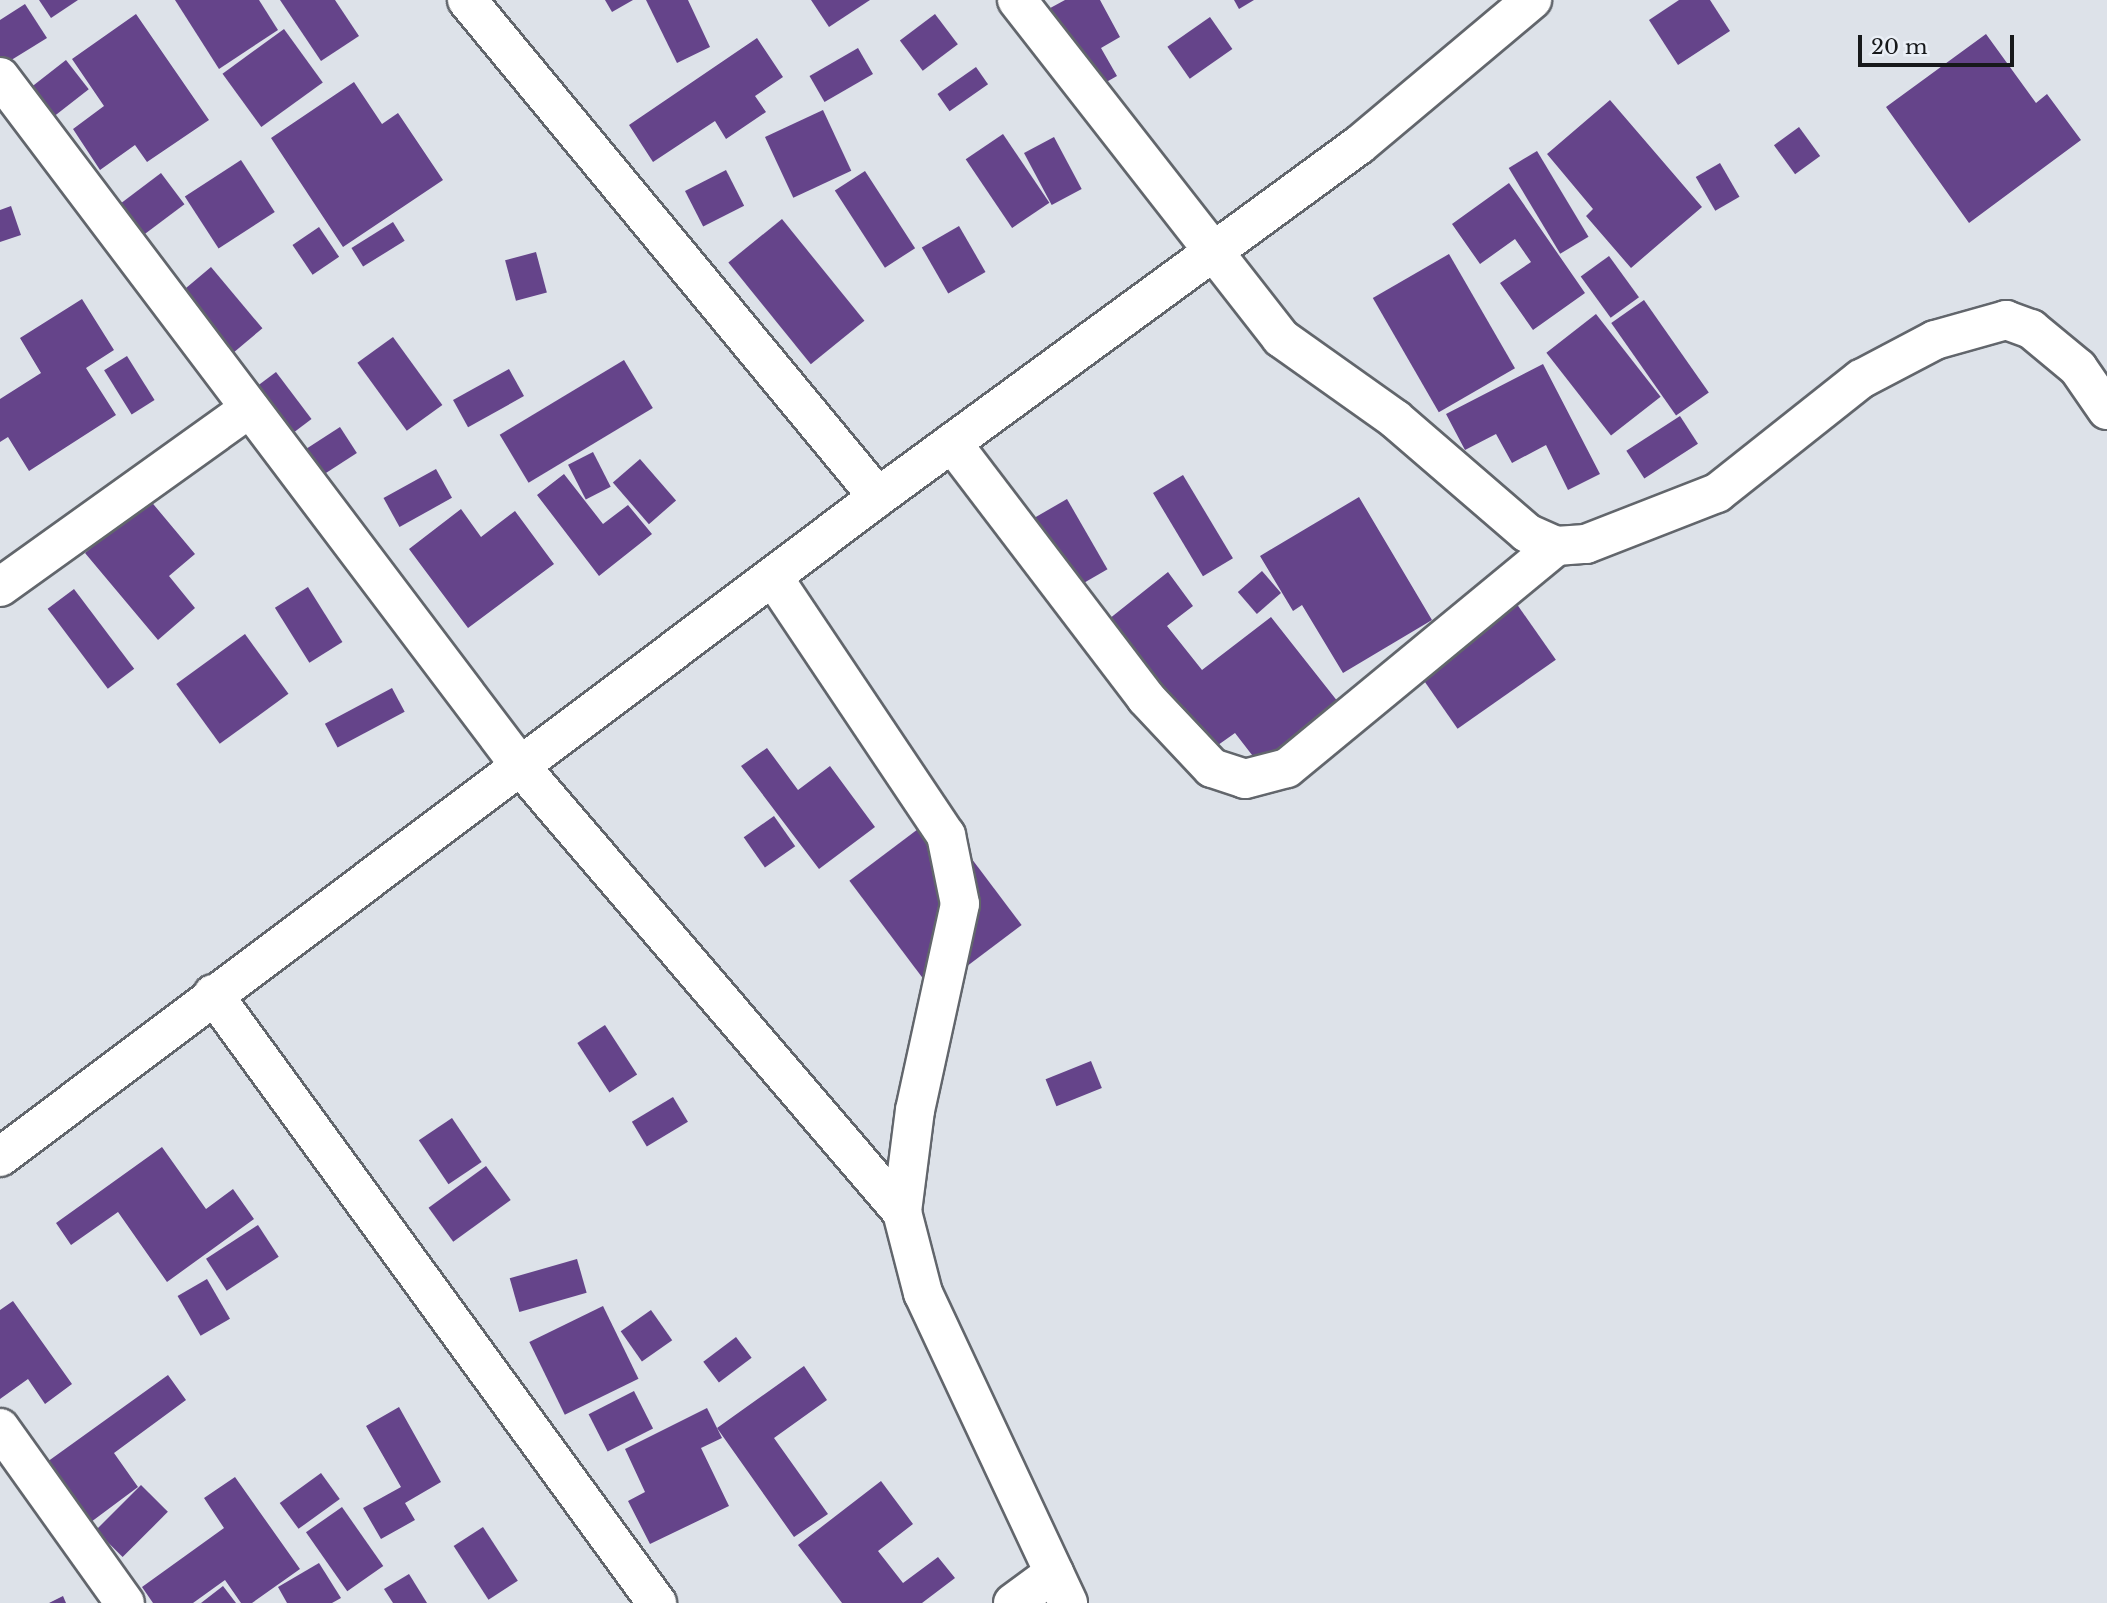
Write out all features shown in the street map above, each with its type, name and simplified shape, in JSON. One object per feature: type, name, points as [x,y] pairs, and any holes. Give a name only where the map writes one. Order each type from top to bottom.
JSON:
[{"type":"street","points":[[467,0],[878,497]]},
{"type":"street","points":[[1017,0],[1216,248],[1282,338],[1395,419],[1527,533],[1556,546],[1586,544],[1717,493],[1861,379],[1936,340],[2006,320],[2031,330],[2078,368],[2107,410]]},
{"type":"street","points":[[0,1157],[878,497],[1359,145],[1532,0]]},
{"type":"street","points":[[0,78],[521,767],[902,1212]]},
{"type":"street","points":[[0,587],[250,408]]},
{"type":"street","points":[[952,443],[1146,698],[1212,768],[1245,779],[1287,768],[1556,546]]},
{"type":"street","points":[[773,577],[946,835],[960,904],[915,1110],[902,1212],[923,1293],[1061,1588],[1013,1603]]},
{"type":"street","points":[[214,994],[657,1603]]},
{"type":"street","points":[[0,1428],[125,1603]]},
{"type":"building","points":[[39,0],[78,0],[51,18]]},
{"type":"building","points":[[175,0],[259,0],[278,30],[219,69]]},
{"type":"building","points":[[280,0],[335,0],[359,36],[321,61]]},
{"type":"building","points":[[605,0],[633,0],[612,12]]},
{"type":"building","points":[[646,0],[688,0],[710,47],[677,63]]},
{"type":"building","points":[[811,0],[870,0],[829,27]]},
{"type":"building","points":[[1065,0],[1100,0],[1120,37],[1101,48],[1117,76],[1085,94],[1041,13]]},
{"type":"building","points":[[1234,0],[1254,0],[1239,9]]},
{"type":"building","points":[[1679,0],[1710,0],[1730,31],[1678,65],[1649,20]]},
{"type":"building","points":[[25,4],[47,38],[0,67],[0,20]]},
{"type":"building","points":[[136,14],[209,120],[147,162],[135,145],[100,170],[73,129],[104,106],[72,59]]},
{"type":"building","points":[[935,14],[958,44],[923,71],[900,40]]},
{"type":"building","points":[[1210,17],[1232,49],[1190,79],[1167,47]]},
{"type":"building","points":[[284,29],[323,82],[261,127],[223,74]]},
{"type":"building","points":[[1986,34],[2036,103],[2047,94],[2081,140],[1969,223],[1886,107]]},
{"type":"building","points":[[757,38],[783,77],[755,96],[766,112],[726,139],[715,121],[653,162],[629,125]]},
{"type":"building","points":[[858,48],[873,74],[825,102],[810,76]]},
{"type":"building","points":[[66,60],[89,89],[51,119],[28,90]]},
{"type":"building","points":[[976,67],[988,84],[950,111],[937,94]]},
{"type":"building","points":[[354,82],[382,124],[398,113],[443,180],[343,247],[271,138]]},
{"type":"building","points":[[1610,100],[1702,207],[1631,268],[1586,216],[1593,209],[1547,154]]},
{"type":"building","points":[[823,110],[851,171],[793,198],[765,137]]},
{"type":"building","points":[[1799,127],[1820,156],[1795,174],[1774,145]]},
{"type":"building","points":[[1003,134],[1049,203],[1012,228],[966,159]]},
{"type":"building","points":[[1054,137],[1082,189],[1052,205],[1024,153]]},
{"type":"building","points":[[1537,151],[1589,237],[1560,254],[1509,168]]},
{"type":"building","points":[[241,160],[275,212],[219,248],[185,196]]},
{"type":"building","points":[[1720,163],[1740,197],[1715,211],[1696,177]]},
{"type":"building","points":[[726,170],[744,206],[703,227],[685,191]]},
{"type":"building","points":[[865,171],[915,248],[885,268],[835,191]]},
{"type":"building","points":[[161,173],[184,204],[130,245],[107,214]]},
{"type":"building","points":[[1509,183],[1585,293],[1533,330],[1500,283],[1531,262],[1515,239],[1480,264],[1452,224]]},
{"type":"building","points":[[11,206],[21,235],[0,242],[0,210]]},
{"type":"building","points":[[782,219],[864,321],[811,364],[728,262]]},
{"type":"building","points":[[393,222],[405,241],[363,267],[351,248]]},
{"type":"building","points":[[959,226],[986,272],[948,293],[922,248]]},
{"type":"building","points":[[319,227],[339,257],[313,275],[292,245]]},
{"type":"building","points":[[536,252],[547,293],[516,301],[505,260]]},
{"type":"building","points":[[1449,254],[1515,368],[1439,412],[1373,298]]},
{"type":"building","points":[[1609,256],[1639,297],[1611,318],[1581,277]]},
{"type":"building","points":[[211,267],[262,328],[228,357],[177,296]]},
{"type":"building","points":[[82,299],[114,350],[86,368],[116,415],[29,471],[8,437],[0,442],[0,399],[41,373],[20,338]]},
{"type":"building","points":[[1644,300],[1709,393],[1676,416],[1611,323]]},
{"type":"building","points":[[1596,314],[1661,397],[1611,436],[1546,353]]},
{"type":"building","points":[[393,337],[442,405],[407,431],[357,363]]},
{"type":"building","points":[[127,356],[155,400],[132,414],[104,370]]},
{"type":"building","points":[[624,360],[653,408],[529,483],[500,435]]},
{"type":"building","points":[[1543,364],[1600,474],[1568,490],[1546,445],[1512,463],[1496,434],[1465,450],[1446,414]]},
{"type":"building","points":[[509,369],[524,396],[468,427],[453,400]]},
{"type":"building","points":[[276,372],[312,419],[285,439],[250,392]]},
{"type":"building","points":[[1680,416],[1698,444],[1644,479],[1626,451]]},
{"type":"building","points":[[340,427],[357,453],[312,482],[296,456]]},
{"type":"building","points":[[593,452],[611,487],[586,499],[568,465]]},
{"type":"building","points":[[640,459],[676,501],[649,524],[613,483]]},
{"type":"building","points":[[436,469],[452,498],[400,527],[384,498]]},
{"type":"building","points":[[564,474],[603,524],[628,505],[652,534],[599,576],[537,495]]},
{"type":"building","points":[[1183,475],[1233,558],[1203,576],[1153,493]]},
{"type":"building","points":[[1359,497],[1432,620],[1343,673],[1302,605],[1293,611],[1260,556]]},
{"type":"building","points":[[149,499],[195,554],[169,576],[195,608],[158,640],[85,553]]},
{"type":"building","points":[[1067,499],[1108,569],[1075,588],[1035,518]]},
{"type":"building","points":[[461,509],[481,537],[515,511],[554,564],[468,628],[409,549]]},
{"type":"building","points":[[1262,571],[1281,593],[1257,614],[1238,592]]},
{"type":"building","points":[[1168,572],[1193,606],[1167,626],[1202,670],[1271,617],[1342,707],[1259,764],[1235,733],[1211,750],[1109,619]]},
{"type":"building","points":[[308,587],[342,642],[309,663],[275,608]]},
{"type":"building","points":[[74,589],[134,669],[108,689],[48,609]]},
{"type":"building","points":[[1514,600],[1556,660],[1458,729],[1416,669]]},
{"type":"building","points":[[245,634],[288,694],[220,744],[176,684]]},
{"type":"building","points":[[392,688],[405,712],[338,748],[325,724]]},
{"type":"building","points":[[767,748],[798,790],[830,766],[875,827],[819,869],[741,766]]},
{"type":"building","points":[[938,814],[1022,925],[933,992],[849,881]]},
{"type":"building","points":[[774,816],[795,846],[765,868],[744,837]]},
{"type":"building","points":[[605,1025],[637,1074],[609,1092],[577,1043]]},
{"type":"building","points":[[1091,1061],[1102,1088],[1056,1106],[1046,1079]]},
{"type":"building","points":[[673,1097],[688,1122],[647,1147],[632,1122]]},
{"type":"building","points":[[452,1118],[482,1162],[448,1184],[419,1140]]},
{"type":"building","points":[[162,1147],[206,1209],[233,1189],[254,1219],[167,1282],[118,1212],[71,1245],[56,1223]]},
{"type":"building","points":[[486,1166],[511,1200],[453,1242],[429,1208]]},
{"type":"building","points":[[258,1225],[279,1257],[227,1291],[206,1259]]},
{"type":"building","points":[[577,1259],[587,1293],[519,1312],[510,1278]]},
{"type":"building","points":[[207,1279],[230,1319],[201,1336],[178,1296]]},
{"type":"building","points":[[13,1301],[72,1384],[45,1404],[28,1379],[0,1399],[0,1310]]},
{"type":"building","points":[[603,1306],[639,1379],[565,1415],[529,1342]]},
{"type":"building","points":[[651,1310],[672,1340],[642,1362],[621,1331]]},
{"type":"building","points":[[736,1337],[752,1358],[719,1382],[703,1362]]},
{"type":"building","points":[[804,1366],[827,1400],[774,1438],[828,1514],[794,1537],[717,1428]]},
{"type":"building","points":[[168,1375],[186,1400],[114,1453],[138,1487],[91,1522],[47,1462]]},
{"type":"building","points":[[634,1391],[653,1428],[608,1452],[589,1414]]},
{"type":"building","points":[[399,1407],[441,1482],[405,1503],[415,1520],[381,1539],[363,1508],[401,1487],[366,1426]]},
{"type":"building","points":[[707,1408],[722,1438],[701,1448],[729,1506],[650,1544],[628,1501],[645,1492],[625,1449]]},
{"type":"building","points":[[321,1473],[340,1499],[299,1529],[280,1503]]},
{"type":"building","points":[[235,1477],[300,1569],[252,1603],[241,1603],[225,1580],[193,1603],[153,1603],[142,1587],[224,1528],[204,1498]]},
{"type":"building","points":[[881,1481],[913,1524],[878,1551],[903,1583],[938,1557],[955,1578],[922,1603],[842,1603],[798,1545]]},
{"type":"building","points":[[141,1485],[168,1512],[123,1557],[96,1530]]},
{"type":"building","points":[[342,1507],[383,1566],[347,1591],[306,1532]]},
{"type":"building","points":[[483,1527],[518,1581],[489,1600],[454,1546]]},
{"type":"building","points":[[319,1563],[341,1598],[332,1603],[287,1603],[278,1587]]},
{"type":"building","points":[[409,1574],[427,1603],[393,1603],[384,1589]]},
{"type":"building","points":[[223,1586],[236,1603],[201,1603]]},
{"type":"building","points":[[63,1596],[66,1603],[49,1603]]}]
